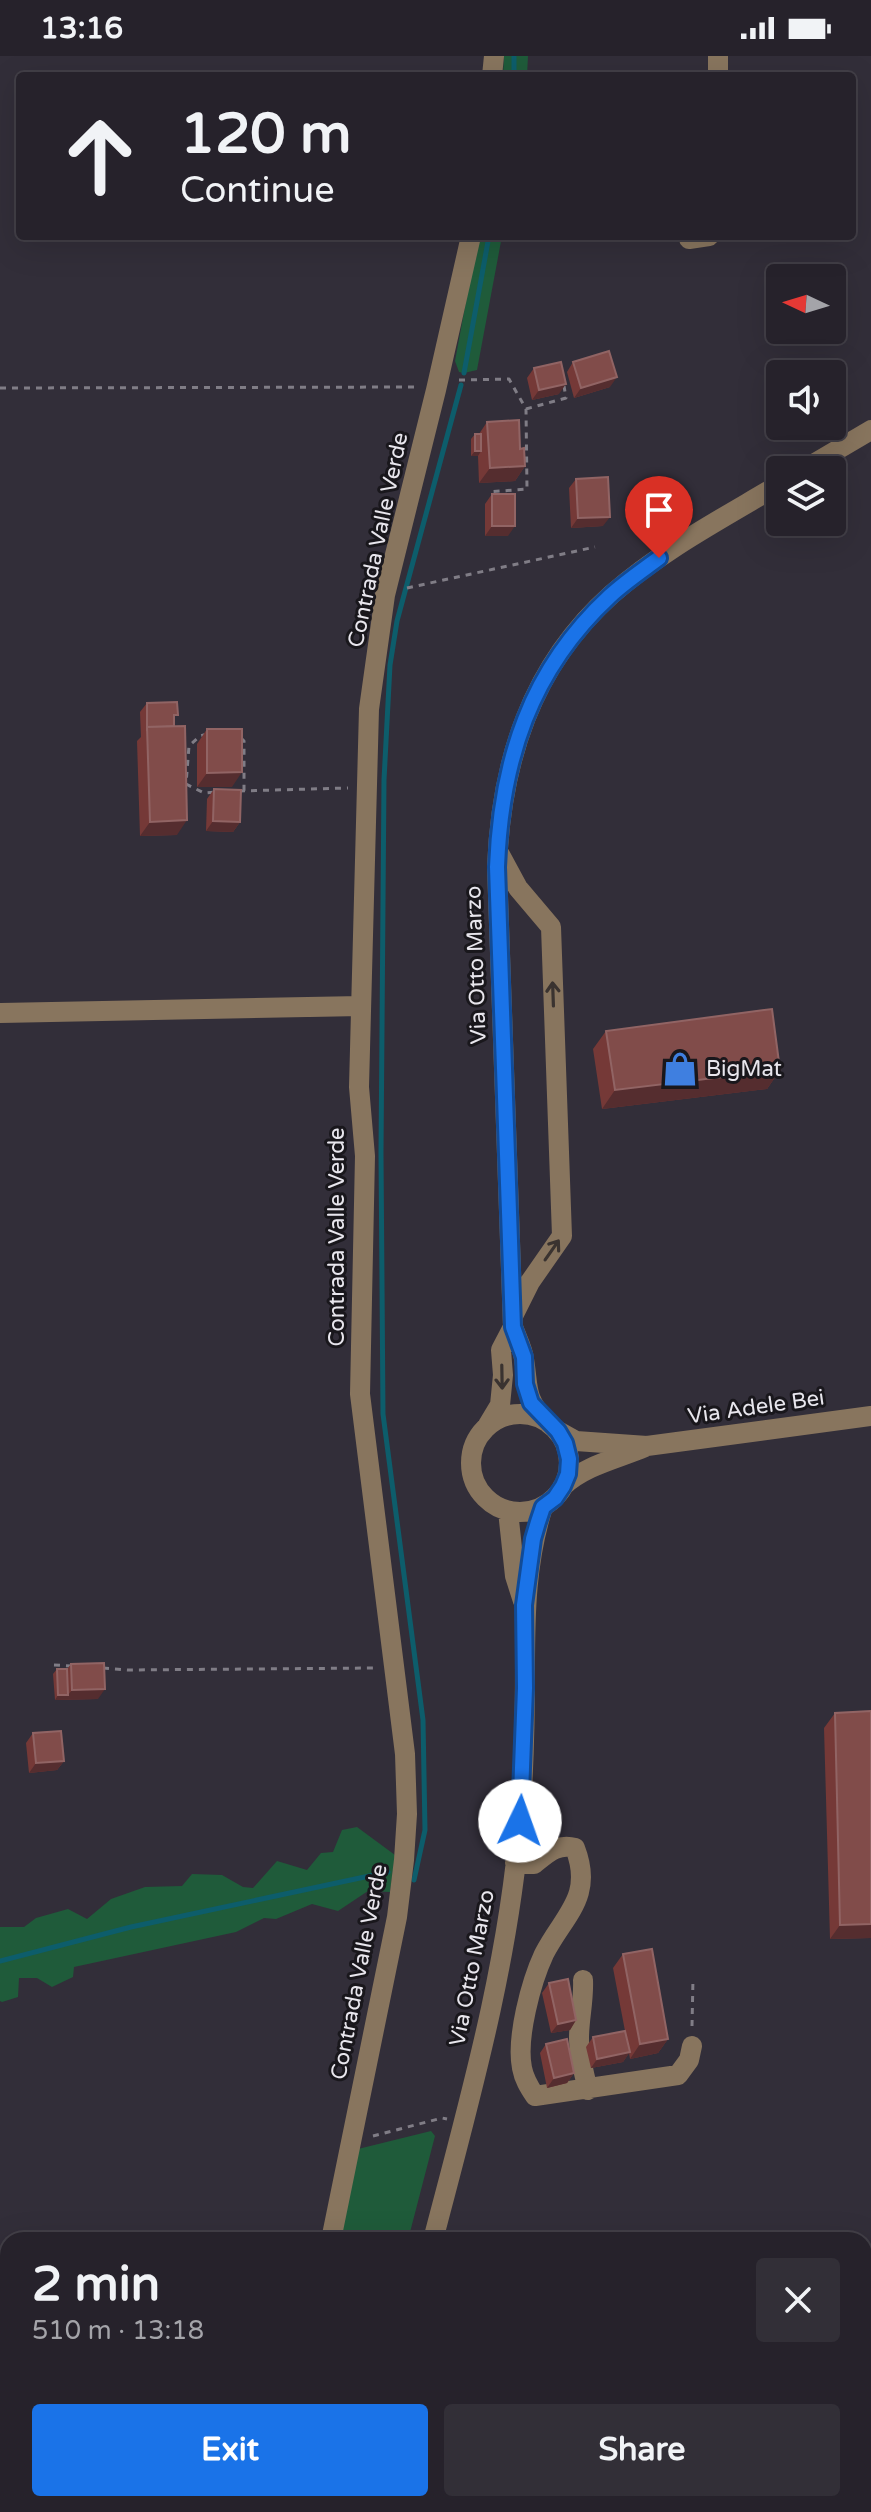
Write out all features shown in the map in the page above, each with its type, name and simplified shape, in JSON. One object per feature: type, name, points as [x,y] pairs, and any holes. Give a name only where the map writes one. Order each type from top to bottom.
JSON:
[{"type":"street","name":"Contrada Valle Verde","points":[[333,2232],[401,1892],[407,1814],[405,1754],[360,1394],[365,1156],[359,1087],[369,709],[383,610],[470,240]]},
{"type":"street","points":[[827,456],[871,430]]},
{"type":"street","name":"Via Otto Marzo","points":[[551,1426],[531,1403],[525,1384],[524,1357],[513,1322],[498,850],[501,805],[515,745],[541,686],[563,649],[611,595],[632,578],[682,543],[766,492]]},
{"type":"street","points":[[498,850],[518,888],[551,927],[562,1236],[530,1282],[513,1322]]},
{"type":"street","points":[[0,1013],[361,1006]]},
{"type":"street","name":"Via Otto Marzo","points":[[488,1425],[500,1405],[503,1375],[501,1350],[513,1322]]},
{"type":"street","points":[[551,1426],[565,1443],[569,1459],[568,1474],[555,1498],[543,1507],[524,1513],[491,1504],[474,1482],[470,1466],[479,1436],[488,1425],[500,1418],[529,1414],[551,1426],[576,1441],[647,1446]]},
{"type":"street","name":"Via Adele Bei","points":[[647,1446],[871,1416]]},
{"type":"street","points":[[563,1486],[592,1466],[647,1446]]},
{"type":"street","name":"Via Otto Marzo","points":[[435,2232],[495,1986],[515,1863],[523,1780],[524,1605],[533,1539],[543,1507]]},
{"type":"street","name":"Via Otto Marzo","points":[[508,1511],[515,1576],[524,1605]]},
{"type":"street","points":[[515,1863],[534,1864],[553,1849],[565,1846],[575,1848],[580,1862],[577,1903],[545,1953],[522,2031],[522,2068],[526,2083],[535,2096],[678,2075],[689,2060],[692,2046]]},
{"type":"street","points":[[583,1980],[584,2000],[579,2036],[581,2064],[588,2090]]},
{"type":"path","points":[[461,380],[509,379],[526,409],[527,489],[488,492]]},
{"type":"path","points":[[0,388],[392,386],[436,390]]},
{"type":"path","points":[[526,409],[566,398],[564,386]]},
{"type":"path","points":[[415,588],[595,547]]},
{"type":"path","points":[[215,732],[200,736],[189,746],[186,784],[204,793],[217,792]]},
{"type":"path","points":[[235,734],[244,741],[244,791]]},
{"type":"path","points":[[230,791],[337,787],[367,789]]},
{"type":"path","points":[[54,1665],[83,1667]]},
{"type":"path","points":[[97,1668],[395,1668]]},
{"type":"path","points":[[692,2046],[693,1978]]},
{"type":"path","points":[[350,2142],[442,2118],[463,2122]]},
{"type":"green space","points":[[504,56],[528,56],[527,72],[503,72]]},
{"type":"green space","points":[[477,240],[501,240],[477,370],[459,372],[455,361]]},
{"type":"green space","points":[[357,1827],[395,1855],[390,1892],[368,1891],[338,1911],[312,1904],[276,1919],[264,1918],[236,1932],[74,1967],[73,1977],[52,1987],[37,1978],[19,1978],[18,1997],[0,2001],[0,1927],[24,1927],[36,1918],[68,1909],[87,1919],[111,1899],[145,1887],[182,1886],[192,1874],[222,1875],[243,1887],[253,1888],[277,1861],[307,1870],[321,1853],[333,1852],[342,1830]]},
{"type":"green space","points":[[431,2131],[435,2136],[410,2232],[338,2232],[358,2149]]},
{"type":"building","points":[[609,351],[617,377],[581,388],[573,362]]},
{"type":"building","points":[[561,362],[566,384],[539,390],[534,368]]},
{"type":"building","points":[[519,420],[520,449],[524,448],[525,466],[490,468],[487,422]]},
{"type":"building","points":[[475,434],[481,434],[481,451],[475,451]]},
{"type":"building","points":[[608,477],[610,517],[578,518],[576,479]]},
{"type":"building","points":[[492,494],[515,494],[515,526],[492,526]]},
{"type":"building","points":[[177,702],[178,715],[174,715],[174,726],[147,727],[147,703]]},
{"type":"building","points":[[185,726],[187,820],[150,822],[147,727]]},
{"type":"building","points":[[207,729],[242,729],[242,772],[207,773]]},
{"type":"building","points":[[214,789],[241,790],[240,822],[213,821]]},
{"type":"building","name":"BigMat","points":[[772,1009],[780,1070],[615,1090],[606,1031]]},
{"type":"building","points":[[104,1663],[105,1689],[72,1690],[71,1664]]},
{"type":"building","points":[[57,1669],[67,1669],[68,1695],[58,1695]]},
{"type":"building","points":[[871,1711],[871,1924],[840,1925],[835,1713]]},
{"type":"building","points":[[61,1731],[64,1761],[36,1763],[33,1733]]},
{"type":"building","points":[[652,1949],[668,2039],[640,2044],[623,1954]]},
{"type":"building","points":[[568,1979],[576,2020],[558,2024],[549,1983]]},
{"type":"building","points":[[625,2031],[630,2052],[597,2059],[593,2037]]},
{"type":"building","points":[[567,2039],[574,2073],[554,2078],[546,2044]]},
{"type":"waterway","points":[[514,56],[514,72]]},
{"type":"waterway","points":[[464,373],[488,240]]},
{"type":"waterway","points":[[414,1880],[425,1830],[423,1720],[383,1414],[381,1153],[384,780],[390,665],[397,621],[461,385]]},
{"type":"waterway","points":[[0,1961],[131,1927],[388,1872]]},
{"type":"place","name":"BigMat","points":[[680,1069]]},
{"type":"route","points":[[520,1821],[525,1688],[524,1605],[538,1522],[543,1507],[555,1498],[563,1486],[569,1459],[558,1431],[545,1421],[531,1403],[525,1384],[524,1357],[513,1327],[497,867],[501,805],[522,725],[563,649],[611,595],[659,558]]}]
